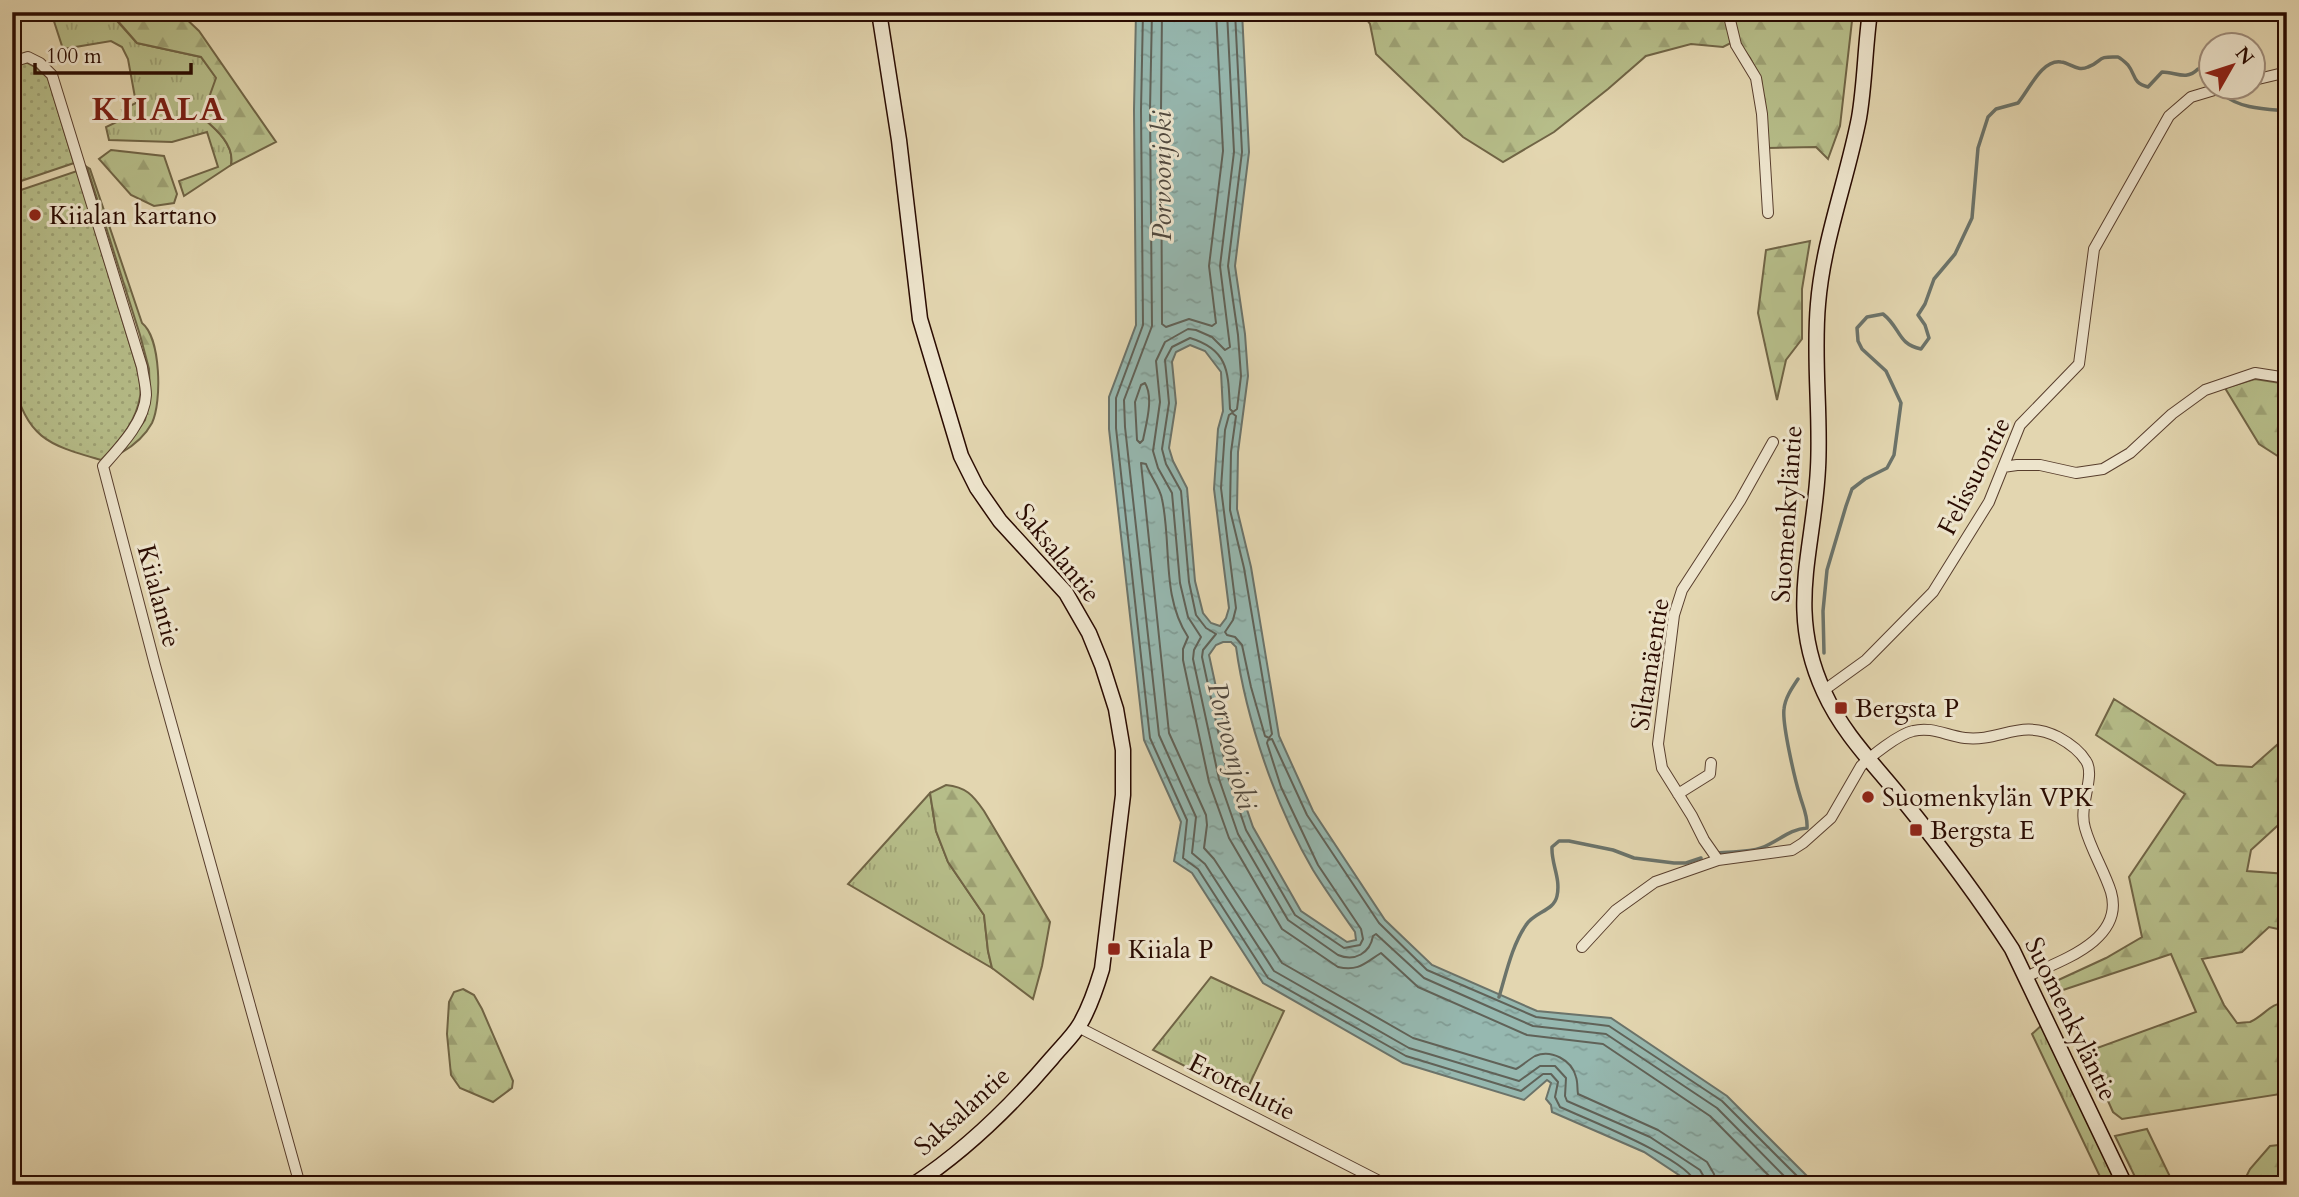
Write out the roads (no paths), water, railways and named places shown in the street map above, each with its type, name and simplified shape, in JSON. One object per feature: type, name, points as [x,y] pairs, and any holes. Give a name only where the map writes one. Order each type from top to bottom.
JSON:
[{"type":"street","name":"Saksalantie","points":[[879,12],[899,141],[920,319],[961,456],[976,488],[1000,521],[1066,593],[1089,633],[1116,709],[1123,750],[1120,822],[1102,970],[1094,997],[1078,1027],[1022,1093],[959,1150],[913,1185]]},
{"type":"street","points":[[1728,12],[1736,45],[1756,78],[1762,114],[1768,213]]},
{"type":"street","name":"Suomenkyläntie","points":[[1870,12],[1859,114],[1818,302],[1818,470],[1806,558],[1804,608],[1810,651],[1823,691],[1867,760],[1902,798],[2012,948],[2125,1185]]},
{"type":"street","name":"Kiialantie","points":[[12,62],[28,57],[40,63],[52,75],[142,367],[146,396],[139,418],[120,447],[103,466],[155,665],[300,1185]]},
{"type":"street","points":[[2268,76],[2287,72]]},
{"type":"street","name":"Felissuontie","points":[[1823,691],[1867,660],[1933,592],[1989,502],[2020,425],[2079,365],[2094,249],[2169,116],[2190,97],[2198,95]]},
{"type":"street","points":[[2003,467],[2040,465],[2076,473],[2103,469],[2130,453],[2172,414],[2205,390],[2255,373],[2287,378]]},
{"type":"street","name":"Siltamäentie","points":[[1718,860],[1662,768],[1658,744],[1674,615],[1678,599],[1773,442]]},
{"type":"street","points":[[1582,947],[1616,910],[1655,882],[1718,860],[1792,850],[1804,843],[1831,818],[1861,766],[1909,732],[1931,729],[1967,738],[2024,729],[2046,731],[2070,743],[2087,761],[2091,774],[2083,803],[2084,826],[2111,893],[2113,910],[2103,933],[2090,945],[2026,977]]},
{"type":"street","points":[[1678,794],[1710,774],[1711,763]]},
{"type":"street","name":"Erottelutie","points":[[1078,1027],[1388,1185]]},
{"type":"water","name":"Porvoonjoki","points":[[1136,12],[1242,12],[1249,152],[1235,266],[1248,376],[1238,452],[1237,509],[1251,567],[1279,736],[1313,811],[1385,920],[1432,965],[1537,1011],[1611,1018],[1727,1096],[1816,1185],[1694,1185],[1644,1152],[1552,1112],[1546,1099],[1551,1083],[1547,1080],[1524,1100],[1403,1063],[1263,983],[1192,873],[1174,861],[1181,822],[1144,740],[1109,429],[1109,397],[1136,325]],"holes":[[[1190,345],[1205,351],[1221,372],[1223,411],[1218,429],[1214,489],[1229,608],[1220,626],[1211,623],[1203,613],[1195,581],[1187,488],[1169,448],[1176,403],[1172,362],[1176,352]],[[1231,642],[1236,647],[1255,733],[1287,819],[1313,870],[1355,932],[1356,940],[1347,942],[1301,911],[1253,827],[1235,775],[1209,655],[1216,645]]]},
{"type":"waterway","points":[[1824,653],[1823,611],[1827,570],[1846,506],[1852,489],[1887,468],[1894,455],[1901,403],[1886,371],[1862,349],[1857,328],[1867,317],[1883,314],[1913,347],[1921,349],[1929,338],[1918,315],[1934,279],[1955,254],[1972,218],[1978,148],[1988,117],[1996,109],[2018,103],[2036,76],[2054,62],[2084,68],[2103,58],[2118,57],[2128,65],[2137,81],[2148,87],[2162,72],[2189,75],[2198,69]]},
{"type":"waterway","points":[[2237,102],[2261,109],[2287,111]]},
{"type":"waterway","points":[[1717,853],[1756,850],[1807,828],[1789,752],[1784,716],[1789,693],[1798,679]]},
{"type":"waterway","points":[[1499,997],[1521,933],[1534,917],[1552,905],[1557,896],[1558,883],[1552,847],[1559,841],[1613,850],[1634,858],[1674,863],[1686,863],[1701,858]]},
{"type":"place","name":"Kiialan kartano","points":[[35,215]]},
{"type":"place","name":"Bergsta P","points":[[1841,708]]},
{"type":"place","name":"Suomenkylän VPK","points":[[1868,797]]},
{"type":"place","name":"Bergsta E","points":[[1916,830]]},
{"type":"place","name":"Kiiala P","points":[[1114,949]]},
{"type":"district","name":"KIIALA","points":[[159,109]]}]
